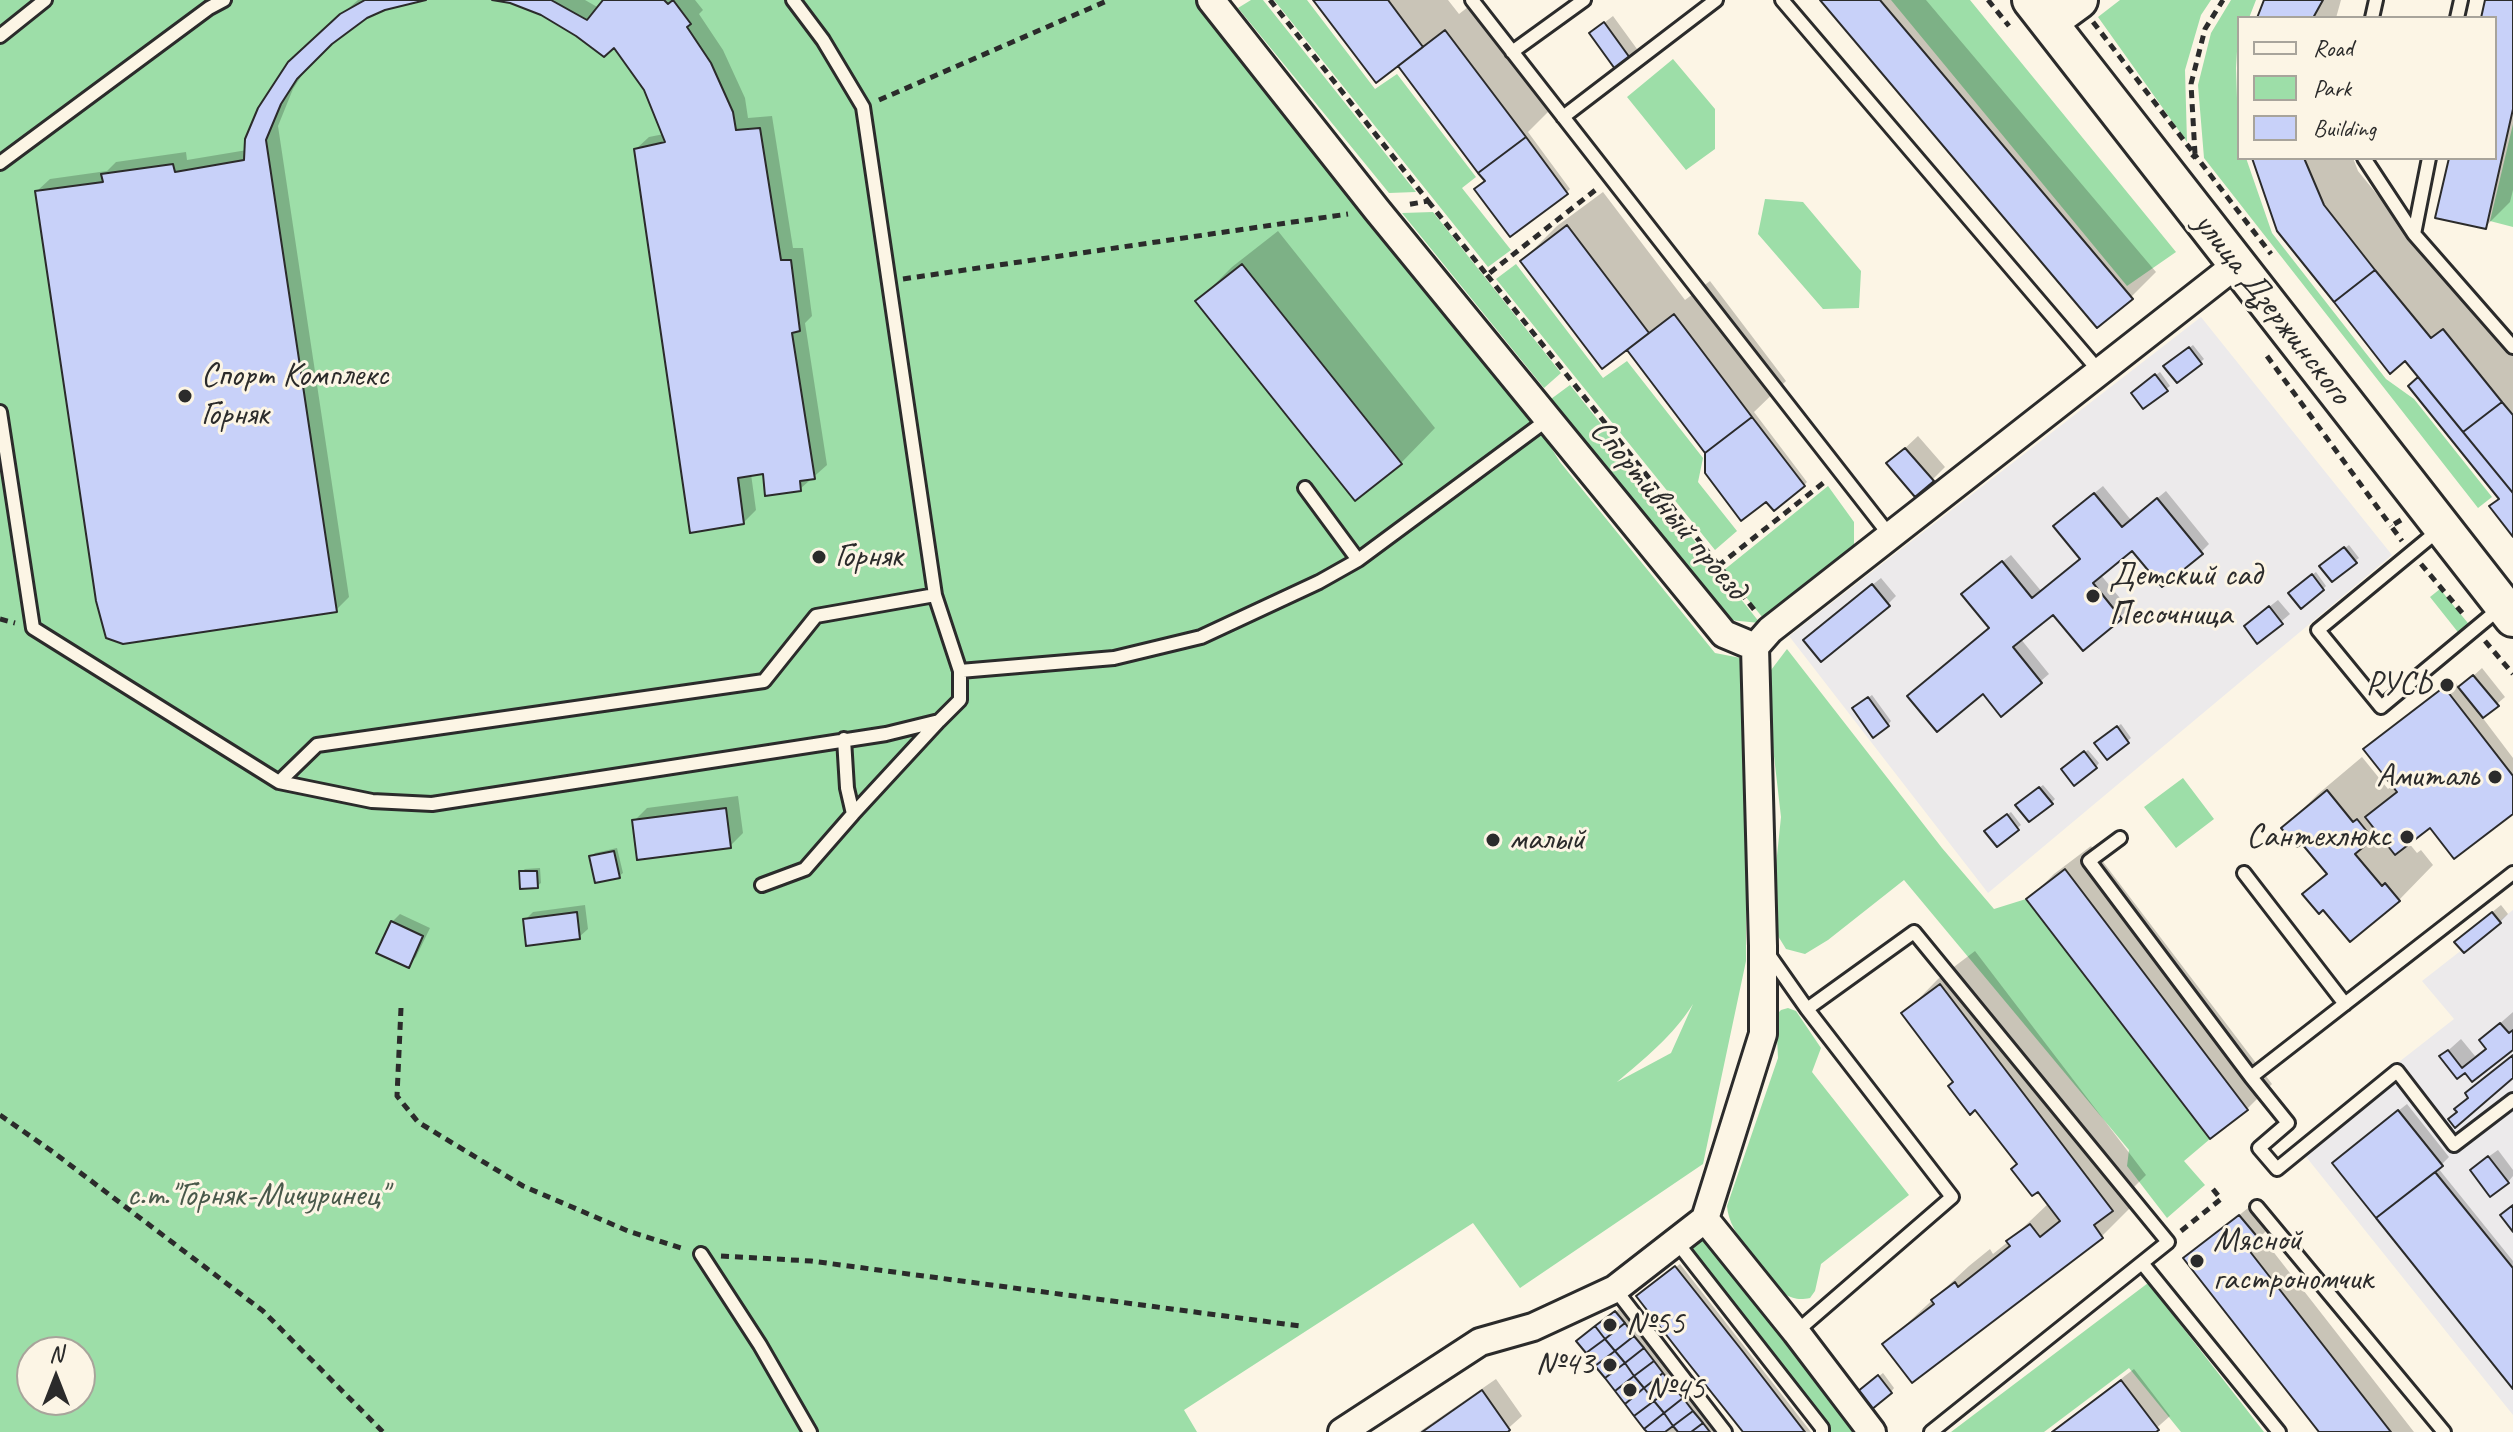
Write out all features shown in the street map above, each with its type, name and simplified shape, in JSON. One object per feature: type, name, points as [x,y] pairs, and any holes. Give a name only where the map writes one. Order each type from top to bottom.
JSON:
[{"type":"main road","name":"улица Дзержинского","points":[[2059,6],[2237,264],[2508,611]]},
{"type":"street","name":"Спортивный проезд","points":[[1211,0],[1377,210],[1724,634],[1762,638],[2237,264]]},
{"type":"street","points":[[1342,1432],[1480,1342],[1533,1327],[1615,1289],[1705,1219],[1763,1034],[1762,638]]},
{"type":"street","points":[[1705,1219],[1872,1432]]},
{"type":"lane","points":[[0,36],[45,0]]},
{"type":"lane","points":[[0,163],[224,0]]},
{"type":"lane","points":[[762,885],[805,869],[960,700],[960,671],[935,595],[863,107],[823,40],[793,0]]},
{"type":"lane","points":[[1472,0],[1891,537]]},
{"type":"lane","points":[[1512,52],[1584,0]]},
{"type":"lane","points":[[1563,117],[1716,0]]},
{"type":"lane","points":[[1782,0],[2099,371]]},
{"type":"lane","points":[[2365,160],[2414,234],[2513,347]]},
{"type":"lane","points":[[2414,234],[2429,160]]},
{"type":"lane","points":[[0,412],[33,628],[279,782],[372,801],[432,804],[886,734],[939,721]]},
{"type":"lane","points":[[960,671],[1114,658],[1201,637],[1319,582],[1358,560],[1547,420]]},
{"type":"lane","points":[[1305,488],[1358,560]]},
{"type":"lane","points":[[2442,527],[2318,630],[2381,707],[2508,611]]},
{"type":"lane","points":[[279,782],[317,745],[764,681],[816,616],[935,595]]},
{"type":"lane","points":[[844,739],[847,788],[853,814]]},
{"type":"lane","points":[[2120,838],[2089,861],[2288,1123],[2259,1148],[2277,1169],[2397,1071],[2454,1145],[2513,1100]]},
{"type":"lane","points":[[2244,873],[2345,1004]]},
{"type":"lane","points":[[2251,1077],[2513,873]]},
{"type":"lane","points":[[1807,1009],[1914,932],[2168,1242],[1931,1432]]},
{"type":"lane","points":[[1763,946],[1807,1009],[1952,1197],[1796,1332]]},
{"type":"lane","points":[[2257,1207],[2444,1432]]},
{"type":"lane","points":[[1676,1241],[1822,1428],[1822,1432]]},
{"type":"lane","points":[[701,1254],[760,1345],[810,1432]]},
{"type":"lane","points":[[2142,1263],[2279,1432]]},
{"type":"lane","points":[[1615,1289],[1725,1432]]},
{"type":"path","points":[[863,107],[1109,0]]},
{"type":"path","points":[[1270,0],[1718,566],[1762,638]]},
{"type":"path","points":[[2059,6],[2195,155],[2191,84],[2205,29],[2223,0]]},
{"type":"path","points":[[1487,275],[1598,188]]},
{"type":"path","points":[[890,281],[1428,201]]},
{"type":"path","points":[[2258,344],[2391,526]]},
{"type":"path","points":[[1718,566],[1839,471]]},
{"type":"path","points":[[401,1008],[397,1096],[418,1122],[523,1186],[628,1231],[701,1254],[811,1261],[1300,1326]]},
{"type":"path","points":[[0,1115],[66,1161],[263,1311],[383,1432]]},
{"type":"path","points":[[2168,1242],[2221,1199],[2212,1188]]},
{"type":"shaded area","name":"Детский сад Песочница","points":[[2201,317],[2392,555],[1988,893],[1789,636]]},
{"type":"shaded area","points":[[2513,910],[2513,1415],[2295,1143],[2454,1019],[2422,981]]},
{"type":"green space","name":"Горняк","points":[[0,0],[1196,0],[1354,199],[1519,396],[1560,462],[1715,653],[1746,659],[1746,961],[1703,1164],[1520,1288],[1473,1223],[1184,1410],[1197,1432],[0,1432]],"holes":[[[1693,1004],[1671,1053],[1617,1082],[1668,1036]]]},
{"type":"green space","points":[[1251,0],[1263,0],[1416,192],[1389,193],[1238,8]]},
{"type":"green space","points":[[1274,0],[1307,0],[1375,89],[1397,74],[1476,177],[1462,188],[1511,250],[1488,267]]},
{"type":"green space","points":[[1891,0],[1970,0],[2176,252],[2127,286]]},
{"type":"green space","points":[[2120,0],[2211,0],[2201,15],[2185,70],[2187,142],[2098,17]]},
{"type":"green space","points":[[2231,0],[2256,0],[2250,16],[2237,16],[2237,160],[2247,160],[2272,233],[2386,379],[2414,399],[2492,497],[2478,508],[2204,158],[2198,85],[2211,33]]},
{"type":"green space","points":[[1673,59],[1715,109],[1715,149],[1686,170],[1627,97]]},
{"type":"green space","points":[[2513,124],[2513,227],[2490,221]]},
{"type":"green space","points":[[1765,199],[1803,202],[1861,271],[1859,308],[1823,309],[1758,234]]},
{"type":"green space","points":[[1433,212],[1561,373],[1544,388],[1402,213]]},
{"type":"green space","points":[[1516,264],[1603,378],[1627,361],[1703,458],[1698,482],[1737,531],[1715,550],[1496,279]]},
{"type":"green space","points":[[1570,385],[1760,623],[1729,620],[1720,613],[1551,399]]},
{"type":"green space","points":[[1828,486],[1854,522],[1854,546],[1763,618],[1724,570]]},
{"type":"green space","points":[[2440,589],[2472,628],[2461,636],[2430,597]]},
{"type":"green space","points":[[1787,649],[1942,848],[1994,909],[2026,899],[2210,1139],[2184,1161],[2205,1185],[2167,1218],[2127,1166],[2129,1150],[1904,880],[1828,940],[1805,954],[1786,949],[1770,923],[1781,817],[1765,678]]},
{"type":"green space","points":[[2183,778],[2214,819],[2176,848],[2144,807]]},
{"type":"green space","points":[[1788,1008],[1796,1011],[1821,1048],[1812,1072],[1909,1195],[1821,1264],[1815,1291],[1810,1298],[1803,1299],[1784,1294],[1759,1264],[1734,1229],[1727,1206],[1778,1058],[1776,1015]]},
{"type":"green space","points":[[1704,1235],[1856,1432],[1829,1432],[1829,1426],[1690,1247],[1691,1240]]},
{"type":"green space","points":[[2148,1283],[2264,1432],[2181,1432],[2129,1368],[2044,1432],[1951,1432]]},
{"type":"building","name":"Спорт Комплекс Горняк","points":[[365,0],[426,0],[367,18],[332,44],[297,79],[281,104],[266,140],[337,612],[123,644],[106,638],[96,601],[35,191],[103,182],[101,174],[173,164],[175,172],[244,160],[245,139],[258,108],[288,62],[340,14]]},
{"type":"building","points":[[492,0],[551,0],[587,20],[603,0],[664,0],[668,4],[673,0],[691,24],[687,27],[711,63],[733,112],[736,130],[760,128],[781,260],[791,260],[800,331],[792,333],[815,479],[800,481],[801,491],[765,496],[763,474],[738,478],[744,524],[690,533],[634,149],[665,142],[644,90],[614,48],[604,57],[541,15],[510,3]]},
{"type":"building","points":[[1313,0],[1388,0],[1423,47],[1376,83]]},
{"type":"building","points":[[1820,0],[1880,0],[2133,299],[2097,328]]},
{"type":"building","points":[[2264,0],[2323,0],[2314,16],[2258,16]]},
{"type":"building","points":[[2485,0],[2513,0],[2513,109],[2486,229],[2435,218],[2449,160],[2497,160],[2497,16],[2481,16]]},
{"type":"building","points":[[1604,22],[1630,58],[1615,69],[1589,33]]},
{"type":"building","points":[[1445,30],[1526,137],[1478,173],[1398,66]]},
{"type":"building","points":[[1526,137],[1568,194],[1510,237],[1474,189],[1485,181],[1478,173]]},
{"type":"building","points":[[2253,160],[2305,160],[2324,205],[2375,270],[2334,302],[2277,231]]},
{"type":"building","points":[[1567,225],[1649,333],[1602,369],[1520,261]]},
{"type":"building","points":[[1242,264],[1402,464],[1355,501],[1195,301]]},
{"type":"building","points":[[2375,270],[2431,338],[2443,329],[2502,402],[2463,432],[2405,361],[2390,374],[2334,302]]},
{"type":"building","points":[[1674,314],[1752,417],[1705,453],[1627,350]]},
{"type":"building","points":[[2189,347],[2202,364],[2177,383],[2163,366]]},
{"type":"building","points":[[2155,374],[2168,391],[2143,409],[2131,393]]},
{"type":"building","points":[[2418,377],[2513,493],[2513,537],[2489,506],[2499,499],[2408,386]]},
{"type":"building","points":[[2502,402],[2513,415],[2513,493],[2463,432]]},
{"type":"building","points":[[1752,417],[1805,486],[1774,511],[1766,502],[1741,521],[1705,473],[1705,453]]},
{"type":"building","points":[[1905,448],[1934,481],[1915,497],[1886,463]]},
{"type":"building","points":[[2094,493],[2122,527],[2157,498],[2203,554],[2162,587],[2132,551],[2093,583],[2122,619],[2083,651],[2053,615],[2013,647],[2042,683],[2001,717],[1983,694],[1937,732],[1907,696],[1989,628],[1961,594],[2002,561],[2032,598],[2080,559],[2053,526]]},
{"type":"building","points":[[2344,547],[2357,563],[2332,582],[2319,566]]},
{"type":"building","points":[[2312,574],[2324,590],[2301,609],[2288,593]]},
{"type":"building","points":[[1872,584],[1890,606],[1821,662],[1803,640]]},
{"type":"building","points":[[2269,606],[2283,624],[2257,644],[2244,626]]},
{"type":"building","points":[[2473,675],[2499,706],[2483,718],[2458,687]]},
{"type":"building","points":[[2444,687],[2513,776],[2513,814],[2454,859],[2430,828],[2395,855],[2365,817],[2397,792],[2363,749]]},
{"type":"building","points":[[1868,697],[1889,726],[1873,738],[1852,708]]},
{"type":"building","points":[[2117,726],[2129,743],[2107,760],[2094,743]]},
{"type":"building","points":[[2084,751],[2097,768],[2074,786],[2061,769]]},
{"type":"building","points":[[2039,787],[2053,804],[2029,822],[2015,805]]},
{"type":"building","points":[[2327,790],[2353,822],[2357,819],[2373,839],[2355,854],[2382,886],[2385,883],[2400,901],[2350,942],[2323,910],[2319,914],[2302,894],[2327,874],[2302,844],[2297,847],[2281,828]]},
{"type":"building","points":[[726,808],[731,848],[637,860],[632,820]]},
{"type":"building","points":[[2007,814],[2019,830],[1997,847],[1984,831]]},
{"type":"building","points":[[614,851],[620,878],[595,883],[589,856]]},
{"type":"building","points":[[2065,869],[2248,1110],[2210,1139],[2026,899]]},
{"type":"building","points":[[519,871],[537,871],[538,888],[520,889]]},
{"type":"building","points":[[577,912],[580,939],[526,946],[523,919]]},
{"type":"building","points":[[2492,912],[2501,923],[2464,953],[2454,942]]},
{"type":"building","points":[[391,921],[423,936],[409,968],[376,953]]},
{"type":"building","points":[[1940,984],[2113,1211],[2094,1225],[2103,1238],[1912,1383],[1882,1344],[1934,1304],[1931,1300],[1955,1282],[1958,1287],[2010,1246],[2006,1241],[2030,1224],[2040,1237],[2060,1221],[2038,1192],[2032,1196],[2011,1169],[2017,1164],[1975,1110],[1970,1115],[1948,1086],[1953,1082],[1901,1013]]},
{"type":"building","points":[[2500,1023],[2509,1033],[2513,1030],[2513,1050],[2472,1082],[2465,1073],[2457,1079],[2439,1056],[2448,1050],[2462,1068],[2486,1049],[2479,1040]]},
{"type":"building","points":[[2513,1055],[2513,1078],[2455,1128],[2448,1119],[2457,1112],[2454,1109],[2468,1098],[2465,1093]]},
{"type":"building","points":[[2398,1110],[2443,1166],[2376,1218],[2332,1163]]},
{"type":"building","points":[[2488,1156],[2509,1183],[2490,1197],[2470,1170]]},
{"type":"building","points":[[2435,1172],[2513,1268],[2513,1389],[2376,1218]]},
{"type":"building","points":[[2513,1205],[2513,1232],[2500,1215]]},
{"type":"building","points":[[2239,1215],[2260,1240],[2248,1249],[2391,1432],[2319,1432],[2183,1258]]},
{"type":"building","points":[[1675,1266],[1805,1432],[1743,1432],[1685,1359],[1636,1296]]},
{"type":"building","name":"№55","points":[[1615,1311],[1625,1323],[1605,1339],[1595,1326]]},
{"type":"building","points":[[1625,1323],[1634,1336],[1615,1351],[1605,1339]]},
{"type":"building","points":[[1595,1326],[1605,1339],[1586,1353],[1576,1341]]},
{"type":"building","points":[[1634,1336],[1644,1348],[1625,1363],[1615,1351]]},
{"type":"building","points":[[1605,1339],[1615,1351],[1595,1366],[1586,1353]]},
{"type":"building","points":[[1644,1348],[1654,1361],[1634,1376],[1625,1363]]},
{"type":"building","name":"№43","points":[[1615,1351],[1625,1363],[1605,1378],[1595,1366]]},
{"type":"building","points":[[1654,1361],[1663,1373],[1644,1388],[1634,1376]]},
{"type":"building","points":[[1625,1363],[1634,1376],[1615,1391],[1605,1378]]},
{"type":"building","points":[[1663,1373],[1673,1386],[1654,1401],[1644,1388]]},
{"type":"building","points":[[1878,1375],[1892,1393],[1871,1410],[1857,1392]]},
{"type":"building","name":"№45","points":[[1634,1376],[1644,1388],[1625,1404],[1615,1391]]},
{"type":"building","points":[[2121,1380],[2159,1430],[2052,1432]]},
{"type":"building","points":[[1673,1386],[1683,1398],[1664,1413],[1654,1401]]},
{"type":"building","points":[[1644,1388],[1654,1401],[1634,1416],[1625,1404]]},
{"type":"building","points":[[1482,1390],[1510,1430],[1508,1432],[1422,1432]]},
{"type":"building","points":[[1683,1398],[1693,1411],[1673,1426],[1664,1413]]},
{"type":"building","points":[[1654,1401],[1664,1413],[1644,1429],[1634,1416]]},
{"type":"building","points":[[1693,1411],[1703,1423],[1691,1432],[1678,1432],[1673,1426]]},
{"type":"building","points":[[1664,1413],[1673,1426],[1665,1432],[1647,1432],[1644,1429]]},
{"type":"building","points":[[1703,1423],[1710,1432],[1691,1432]]},
{"type":"place","name":"Спорт Комплекс Горняк","points":[[185,396]]},
{"type":"place","name":"Горняк","points":[[819,557]]},
{"type":"place","name":"Детский сад Песочница","points":[[2093,596]]},
{"type":"place","name":"РУСЬ","points":[[2447,685]]},
{"type":"place","name":"Амиталь","points":[[2495,777]]},
{"type":"place","name":"Сантехлюкс","points":[[2407,837]]},
{"type":"place","name":"малый","points":[[1493,840]]},
{"type":"place","name":"Мясной гастрономчик","points":[[2197,1261]]},
{"type":"place","name":"№55","points":[[1610,1325]]},
{"type":"place","name":"№43","points":[[1610,1365]]},
{"type":"place","name":"№45","points":[[1630,1390]]},
{"type":"park label","name":"с.т.\"Горняк-Мичуринец\"","points":[[257,1196]]}]
